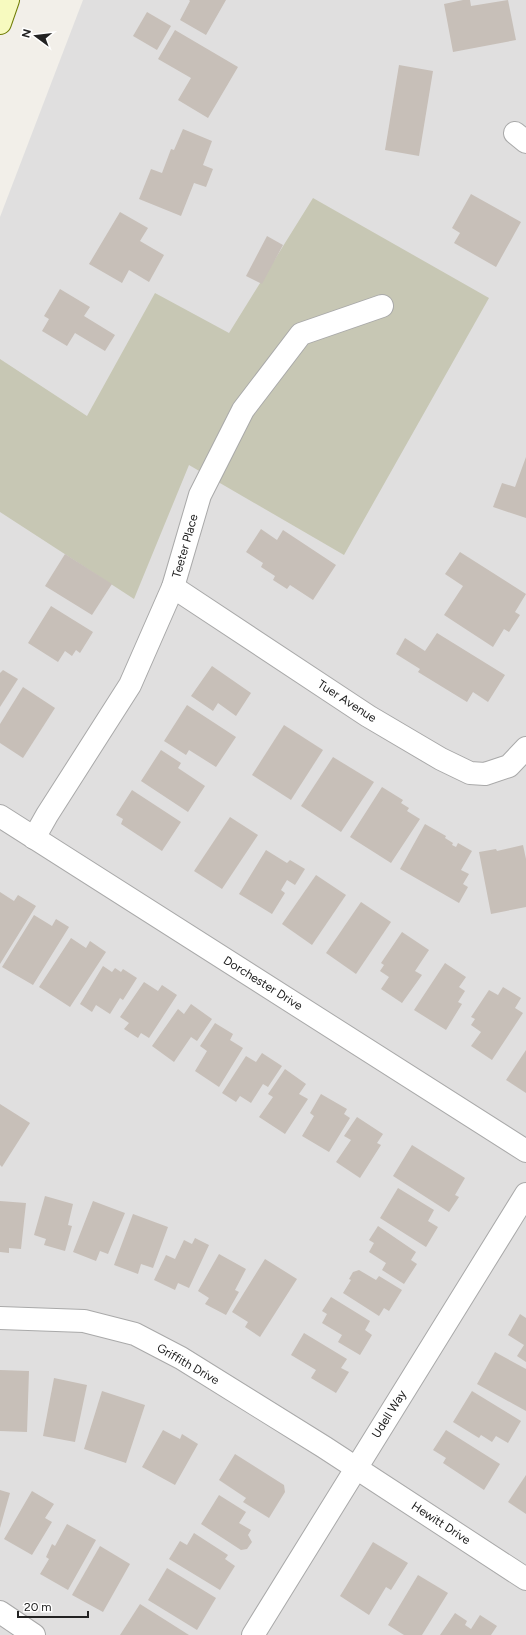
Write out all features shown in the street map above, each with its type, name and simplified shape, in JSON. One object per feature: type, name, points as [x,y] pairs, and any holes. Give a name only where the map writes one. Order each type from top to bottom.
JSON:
[{"type":"main road","points":[[0,23],[8,0]]},
{"type":"street","name":"Teeter Place","points":[[34,838],[47,815],[130,685],[173,587],[200,495],[243,410],[302,334],[382,306]]},
{"type":"street","name":"Tuer Avenue","points":[[173,587],[368,716],[442,759],[470,773],[486,774],[509,766],[526,748]]},
{"type":"street","name":"Dorchester Drive","points":[[0,816],[526,1150]]},
{"type":"street","name":"Udell Way","points":[[253,1635],[526,1194]]},
{"type":"street","name":"Griffith Drive","points":[[0,1318],[84,1321],[135,1334],[181,1358],[355,1468]]},
{"type":"street","name":"Hewitt Drive","points":[[355,1468],[526,1579]]},
{"type":"street","points":[[0,1612],[34,1635]]},
{"type":"shaded area","points":[[83,0],[526,0],[526,1635],[0,1635],[0,217]]},
{"type":"shaded area","points":[[313,198],[489,298],[344,555],[189,465],[134,599],[0,512],[0,359],[87,416],[155,293],[229,333]]},
{"type":"building","points":[[189,0],[226,0],[206,35],[180,20],[190,1]]},
{"type":"building","points":[[470,0],[471,6],[508,0],[516,40],[453,52],[444,4]]},
{"type":"building","points":[[147,12],[171,26],[157,50],[133,36]]},
{"type":"building","points":[[175,30],[238,67],[208,118],[178,100],[191,78],[158,59]]},
{"type":"building","points":[[399,65],[433,71],[419,156],[385,150]]},
{"type":"building","points":[[183,129],[212,141],[203,165],[213,169],[206,187],[194,183],[181,216],[139,199],[151,169],[162,173],[171,149],[174,150]]},
{"type":"building","points":[[471,194],[521,222],[496,267],[454,243],[460,233],[452,228]]},
{"type":"building","points":[[120,212],[148,228],[140,241],[164,255],[149,282],[129,270],[122,283],[89,264]]},
{"type":"building","points":[[267,236],[283,245],[262,284],[246,276]]},
{"type":"building","points":[[60,289],[90,307],[84,316],[115,335],[105,351],[75,333],[67,346],[42,331],[49,319],[44,316]]},
{"type":"building","points":[[526,457],[526,518],[493,507],[502,483],[515,487]]},
{"type":"building","points":[[261,529],[277,540],[283,530],[336,565],[313,600],[290,585],[287,589],[273,580],[275,576],[261,567],[263,563],[246,552]]},
{"type":"building","points":[[460,552],[526,594],[515,612],[520,615],[509,632],[504,629],[493,647],[444,615],[463,586],[445,574]]},
{"type":"building","points":[[65,554],[112,584],[92,615],[45,586]]},
{"type":"building","points":[[51,606],[93,632],[80,653],[76,650],[72,656],[65,651],[58,662],[28,643]]},
{"type":"building","points":[[437,633],[505,675],[488,702],[473,692],[467,702],[418,672],[420,669],[396,654],[405,638],[425,651]]},
{"type":"building","points":[[212,666],[251,693],[236,716],[218,703],[213,711],[191,696]]},
{"type":"building","points":[[3,670],[18,679],[0,707],[0,673]]},
{"type":"building","points":[[23,687],[55,708],[23,758],[0,743],[0,724]]},
{"type":"building","points":[[187,705],[236,737],[216,767],[189,750],[186,755],[164,741]]},
{"type":"building","points":[[284,725],[323,750],[291,800],[252,775]]},
{"type":"building","points":[[161,750],[181,763],[178,768],[205,786],[188,812],[141,781]]},
{"type":"building","points":[[333,757],[374,782],[341,832],[301,806]]},
{"type":"building","points":[[382,787],[403,800],[401,803],[409,808],[407,811],[420,819],[391,863],[350,837]]},
{"type":"building","points":[[132,790],[181,822],[162,851],[121,824],[123,819],[116,815]]},
{"type":"building","points":[[230,817],[258,835],[222,889],[194,871]]},
{"type":"building","points":[[425,824],[446,836],[445,838],[453,843],[452,845],[456,847],[458,843],[472,851],[461,870],[469,874],[463,884],[468,887],[459,903],[400,869]]},
{"type":"building","points":[[523,845],[526,859],[526,907],[491,914],[479,852],[496,849],[497,851]]},
{"type":"building","points":[[266,850],[287,863],[290,860],[305,869],[295,885],[287,880],[281,890],[285,893],[272,914],[239,894]]},
{"type":"building","points":[[316,875],[346,895],[312,945],[282,924]]},
{"type":"building","points":[[0,892],[14,901],[18,895],[36,906],[0,964]]},
{"type":"building","points":[[361,902],[391,922],[356,974],[326,953]]},
{"type":"building","points":[[34,915],[52,926],[56,919],[69,927],[33,985],[2,967]]},
{"type":"building","points":[[402,932],[429,950],[415,971],[422,975],[402,1003],[381,989],[389,977],[380,971],[384,965],[381,963]]},
{"type":"building","points":[[71,938],[86,948],[90,941],[106,952],[70,1007],[39,987]]},
{"type":"building","points":[[445,963],[466,977],[459,987],[465,991],[458,1002],[462,1004],[446,1030],[414,1010]]},
{"type":"building","points":[[103,966],[112,972],[115,968],[121,972],[123,969],[137,978],[123,1000],[120,998],[110,1014],[96,1005],[92,1012],[80,1004]]},
{"type":"building","points":[[144,982],[158,991],[162,985],[177,995],[149,1038],[141,1033],[138,1038],[124,1029],[129,1023],[120,1017]]},
{"type":"building","points":[[503,987],[521,998],[515,1008],[523,1013],[492,1060],[471,1046],[481,1032],[471,1025],[475,1019],[471,1017],[489,990],[498,995]]},
{"type":"building","points":[[191,1004],[212,1019],[197,1041],[191,1037],[174,1062],[152,1046],[178,1009],[184,1014]]},
{"type":"building","points":[[215,1023],[233,1034],[230,1040],[243,1048],[219,1087],[195,1071],[207,1051],[200,1046]]},
{"type":"building","points":[[526,1050],[526,1093],[506,1080]]},
{"type":"building","points":[[262,1053],[282,1066],[268,1087],[263,1084],[251,1103],[240,1096],[236,1102],[222,1093],[246,1056],[256,1062]]},
{"type":"building","points":[[285,1069],[306,1084],[299,1094],[308,1099],[285,1134],[259,1117],[273,1097],[268,1094]]},
{"type":"building","points":[[321,1094],[347,1109],[344,1114],[350,1118],[329,1152],[302,1136],[314,1116],[310,1113]]},
{"type":"building","points":[[0,1104],[30,1123],[2,1167],[0,1165]]},
{"type":"building","points":[[357,1117],[383,1134],[377,1143],[381,1145],[360,1178],[336,1162],[351,1140],[344,1136]]},
{"type":"building","points":[[412,1145],[465,1178],[455,1195],[459,1197],[449,1212],[393,1176]]},
{"type":"building","points":[[398,1188],[434,1210],[428,1221],[438,1227],[426,1247],[380,1218]]},
{"type":"building","points":[[45,1196],[73,1204],[68,1225],[72,1226],[65,1251],[44,1245],[46,1239],[34,1235]]},
{"type":"building","points":[[0,1201],[26,1203],[21,1249],[9,1248],[9,1253],[0,1252]]},
{"type":"building","points":[[93,1201],[125,1213],[108,1254],[100,1251],[96,1261],[73,1252]]},
{"type":"building","points":[[133,1214],[168,1227],[153,1268],[141,1264],[138,1274],[114,1265]]},
{"type":"building","points":[[378,1226],[416,1252],[411,1260],[417,1264],[404,1284],[382,1270],[386,1263],[369,1252],[374,1243],[369,1240]]},
{"type":"building","points":[[195,1238],[209,1245],[189,1288],[178,1283],[175,1290],[154,1280],[166,1255],[175,1259],[184,1240],[192,1244]]},
{"type":"building","points":[[219,1254],[246,1269],[235,1290],[239,1292],[226,1315],[205,1304],[209,1298],[198,1291]]},
{"type":"building","points":[[265,1259],[297,1279],[260,1337],[245,1327],[248,1322],[232,1312]]},
{"type":"building","points":[[359,1270],[376,1280],[379,1276],[402,1290],[389,1311],[384,1308],[379,1316],[343,1293],[351,1280],[349,1279],[353,1272]]},
{"type":"building","points":[[331,1297],[370,1321],[365,1330],[372,1335],[360,1355],[338,1342],[342,1335],[322,1323],[327,1314],[322,1311]]},
{"type":"building","points":[[520,1314],[526,1318],[526,1362],[517,1356],[524,1345],[508,1335]]},
{"type":"building","points":[[304,1333],[347,1359],[341,1368],[349,1372],[336,1393],[311,1378],[316,1370],[291,1355]]},
{"type":"building","points":[[495,1352],[526,1369],[526,1411],[477,1384]]},
{"type":"building","points":[[0,1370],[29,1371],[27,1432],[0,1431]]},
{"type":"building","points":[[54,1378],[87,1385],[75,1442],[43,1436]]},
{"type":"building","points":[[102,1391],[145,1405],[126,1463],[84,1449]]},
{"type":"building","points":[[472,1391],[521,1421],[508,1443],[496,1436],[492,1442],[481,1435],[479,1438],[453,1422]]},
{"type":"building","points":[[163,1430],[180,1439],[182,1434],[198,1444],[175,1485],[142,1467]]},
{"type":"building","points":[[446,1430],[500,1464],[484,1490],[443,1463],[446,1458],[433,1450]]},
{"type":"building","points":[[235,1454],[284,1485],[285,1492],[269,1518],[243,1502],[246,1498],[219,1480]]},
{"type":"building","points":[[526,1475],[526,1514],[508,1502]]},
{"type":"building","points":[[0,1490],[10,1493],[0,1528]]},
{"type":"building","points":[[32,1491],[54,1504],[45,1518],[52,1522],[32,1555],[4,1539]]},
{"type":"building","points":[[219,1495],[246,1512],[239,1523],[251,1530],[248,1535],[252,1542],[247,1549],[241,1550],[201,1524]]},
{"type":"building","points":[[67,1524],[96,1540],[68,1590],[40,1574],[49,1559],[46,1557],[52,1544],[55,1546]]},
{"type":"building","points":[[194,1533],[228,1555],[225,1559],[235,1566],[220,1590],[169,1559],[180,1541],[187,1545]]},
{"type":"building","points":[[373,1542],[408,1563],[391,1590],[386,1587],[369,1615],[340,1596]]},
{"type":"building","points":[[100,1546],[130,1564],[103,1612],[72,1595]]},
{"type":"building","points":[[167,1568],[216,1598],[197,1630],[148,1600]]},
{"type":"building","points":[[418,1575],[448,1593],[422,1635],[404,1635],[388,1625]]},
{"type":"building","points":[[140,1604],[189,1635],[120,1635]]},
{"type":"building","points":[[455,1613],[467,1621],[465,1625],[471,1629],[480,1615],[497,1626],[491,1635],[440,1635]]}]
